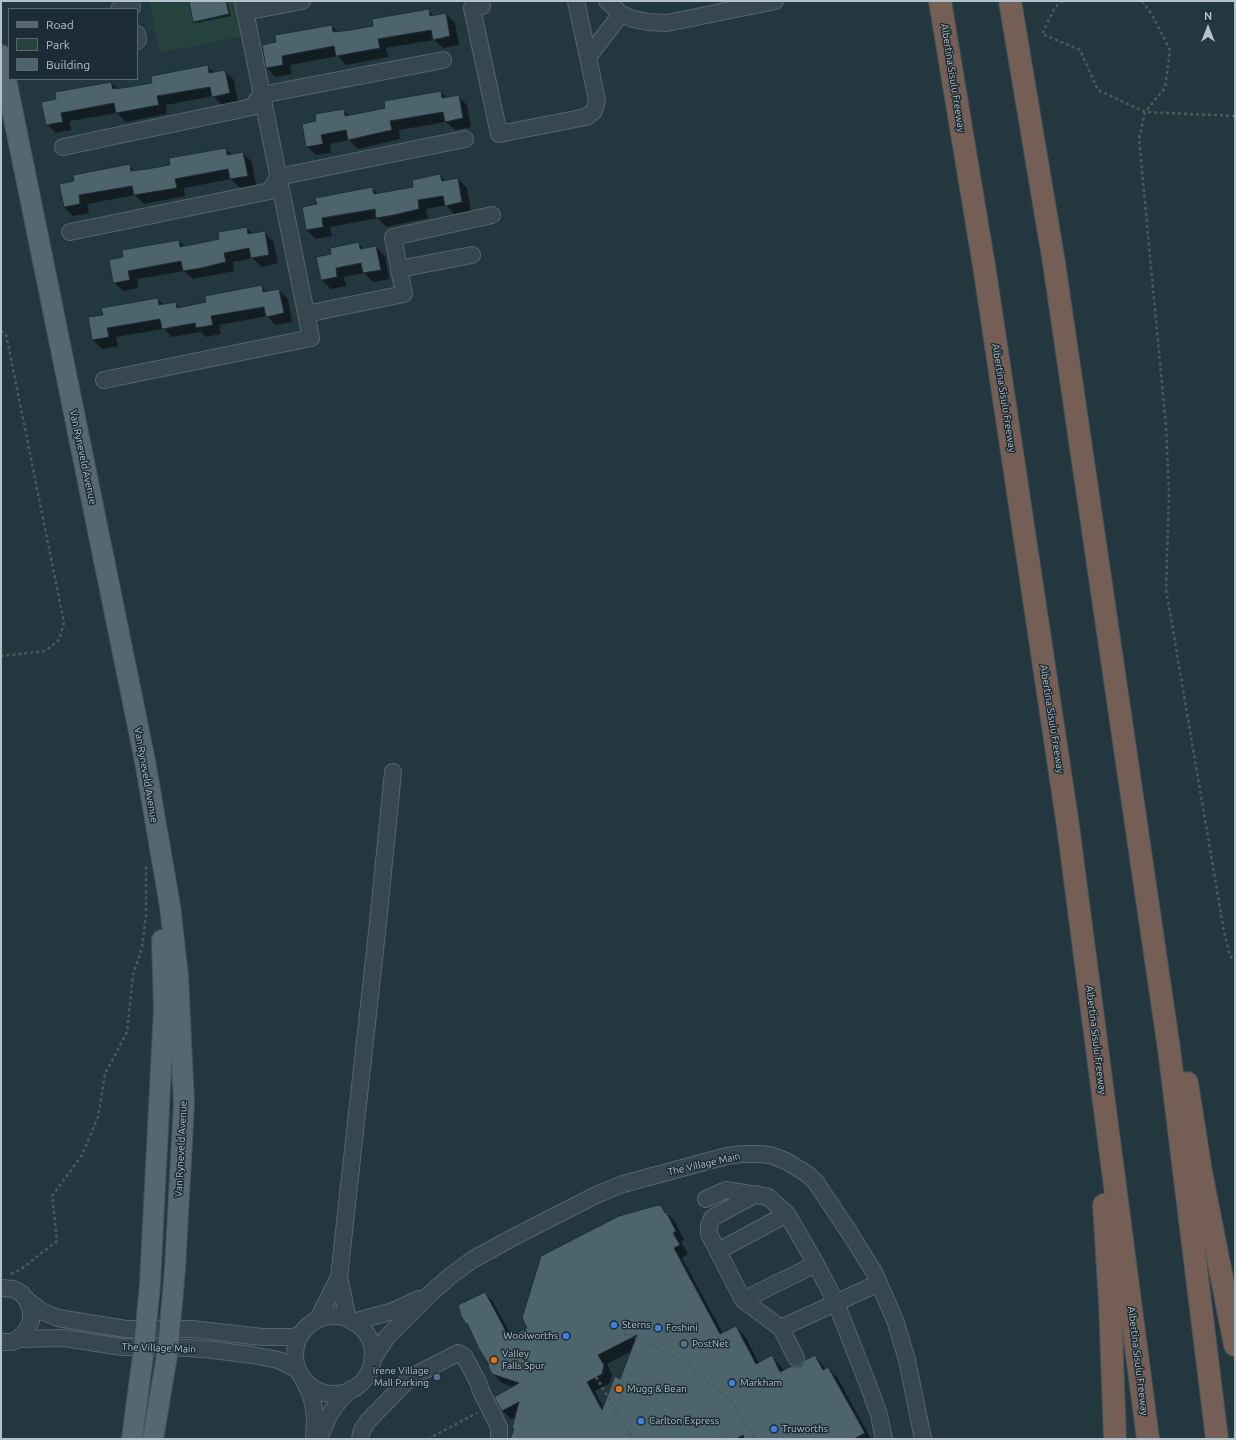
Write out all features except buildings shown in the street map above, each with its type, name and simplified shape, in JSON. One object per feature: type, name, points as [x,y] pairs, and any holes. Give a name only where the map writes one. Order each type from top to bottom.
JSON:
[{"type":"highway","name":"Albertina Sisulu Freeway","points":[[940,1],[991,312],[1068,826],[1148,1439]]},
{"type":"highway","points":[[1010,1],[1054,263],[1169,1050],[1217,1439]]},
{"type":"highway","points":[[1089,499],[1111,595],[1152,844],[1201,1172],[1235,1345]]},
{"type":"highway","points":[[1091,998],[1110,1302],[1116,1439]]},
{"type":"main road","name":"Van Ryneveld Avenue","points":[[1,55],[143,753],[161,916],[164,1010],[150,1284],[145,1339],[132,1439]]},
{"type":"main road","name":"Van Ryneveld Avenue","points":[[154,863],[170,906],[178,976],[184,1104],[175,1268],[169,1339],[154,1439]]},
{"type":"street","points":[[104,380],[311,338],[244,7],[302,1]]},
{"type":"street","points":[[482,1],[482,6],[472,8],[500,134],[586,117],[594,111],[598,100],[576,1]]},
{"type":"street","points":[[607,1],[621,14],[633,19],[648,22],[667,23],[775,1]]},
{"type":"street","points":[[588,57],[621,14]]},
{"type":"street","points":[[62,146],[252,107],[261,95],[443,60]]},
{"type":"street","points":[[70,232],[270,191],[278,177],[465,139]]},
{"type":"street","points":[[306,314],[404,294],[393,237],[492,215]]},
{"type":"street","points":[[399,269],[472,255]]},
{"type":"street","points":[[314,1439],[315,1418],[313,1403],[309,1391],[300,1374],[295,1358],[296,1346],[300,1335],[308,1326],[318,1319],[339,1277],[393,772]]},
{"type":"street","name":"The Village Main","points":[[372,1360],[387,1337],[430,1294],[449,1277],[472,1260],[596,1195],[610,1188],[623,1184],[727,1156],[752,1153],[770,1155],[786,1161],[807,1174],[814,1181],[874,1272],[895,1320],[907,1360],[923,1439]]},
{"type":"street","points":[[706,1199],[726,1190],[756,1194],[768,1197],[787,1214],[816,1264],[836,1303],[869,1386],[879,1416],[884,1439]]},
{"type":"street","points":[[756,1194],[712,1218],[709,1226],[709,1234],[743,1300],[781,1328],[796,1358]]},
{"type":"street","points":[[718,1251],[787,1214]]},
{"type":"street","points":[[743,1300],[816,1264]]},
{"type":"street","points":[[339,1277],[351,1320]]},
{"type":"street","name":"The Village Main","points":[[4,1281],[22,1294],[41,1311],[58,1318],[121,1329],[145,1339]]},
{"type":"street","points":[[781,1328],[879,1283]]},
{"type":"street","name":"The Village Main","points":[[351,1320],[394,1311],[430,1294]]},
{"type":"street","points":[[18,1339],[26,1331],[31,1321],[31,1311],[27,1300]]},
{"type":"street","name":"The Village Main","points":[[169,1339],[188,1348],[252,1355],[278,1360],[300,1374],[311,1387],[321,1392],[331,1394],[345,1392],[356,1386],[366,1377],[372,1360],[369,1339],[363,1329],[351,1320],[342,1317],[330,1316],[318,1319]]},
{"type":"street","name":"The Village Main","points":[[1,1342],[12,1342],[18,1339],[64,1338],[122,1347],[145,1339],[169,1339],[192,1329],[262,1337],[293,1337],[300,1335]]},
{"type":"street","points":[[360,1439],[362,1430],[368,1422],[406,1382],[417,1374],[456,1354],[463,1354],[466,1359],[499,1428],[499,1439]]},
{"type":"street","name":"The Village Main","points":[[319,1439],[329,1415],[340,1400],[351,1389]]},
{"type":"path","points":[[1063,1],[1055,7],[1042,34],[1080,50],[1098,90],[1145,112],[1235,116]]},
{"type":"path","points":[[1142,1],[1151,13],[1170,50],[1165,88],[1145,112],[1139,139],[1166,427],[1169,492],[1166,589],[1224,932],[1230,956],[1235,960]]},
{"type":"path","points":[[1,330],[6,334],[64,623],[59,640],[45,651],[1,656]]},
{"type":"path","points":[[4,1281],[11,1274],[20,1270],[57,1241],[52,1196],[82,1155],[98,1117],[105,1074],[127,1032],[133,975],[142,948],[154,863]]},
{"type":"path","points":[[624,1334],[647,1342],[679,1359],[698,1372],[732,1402],[755,1439]]},
{"type":"path","points":[[596,1377],[633,1439]]},
{"type":"path","points":[[428,1439],[489,1407]]},
{"type":"path","points":[[718,1439],[747,1424]]},
{"type":"green space","points":[[149,1],[236,1],[243,36],[160,53]]},
{"type":"place","name":"Sterns","points":[[614,1325]]},
{"type":"place","name":"Foshini","points":[[658,1328]]},
{"type":"place","name":"Woolworths","points":[[566,1336]]},
{"type":"place","name":"PostNet","points":[[684,1344]]},
{"type":"place","name":"Valley Falls Spur","points":[[494,1360]]},
{"type":"place","name":"Irene Village Mall Parking","points":[[437,1377]]},
{"type":"place","name":"Markham","points":[[732,1383]]},
{"type":"place","name":"Mugg & Bean","points":[[619,1389]]},
{"type":"place","name":"Carlton Express","points":[[641,1421]]},
{"type":"place","name":"Truworths","points":[[774,1429]]}]
